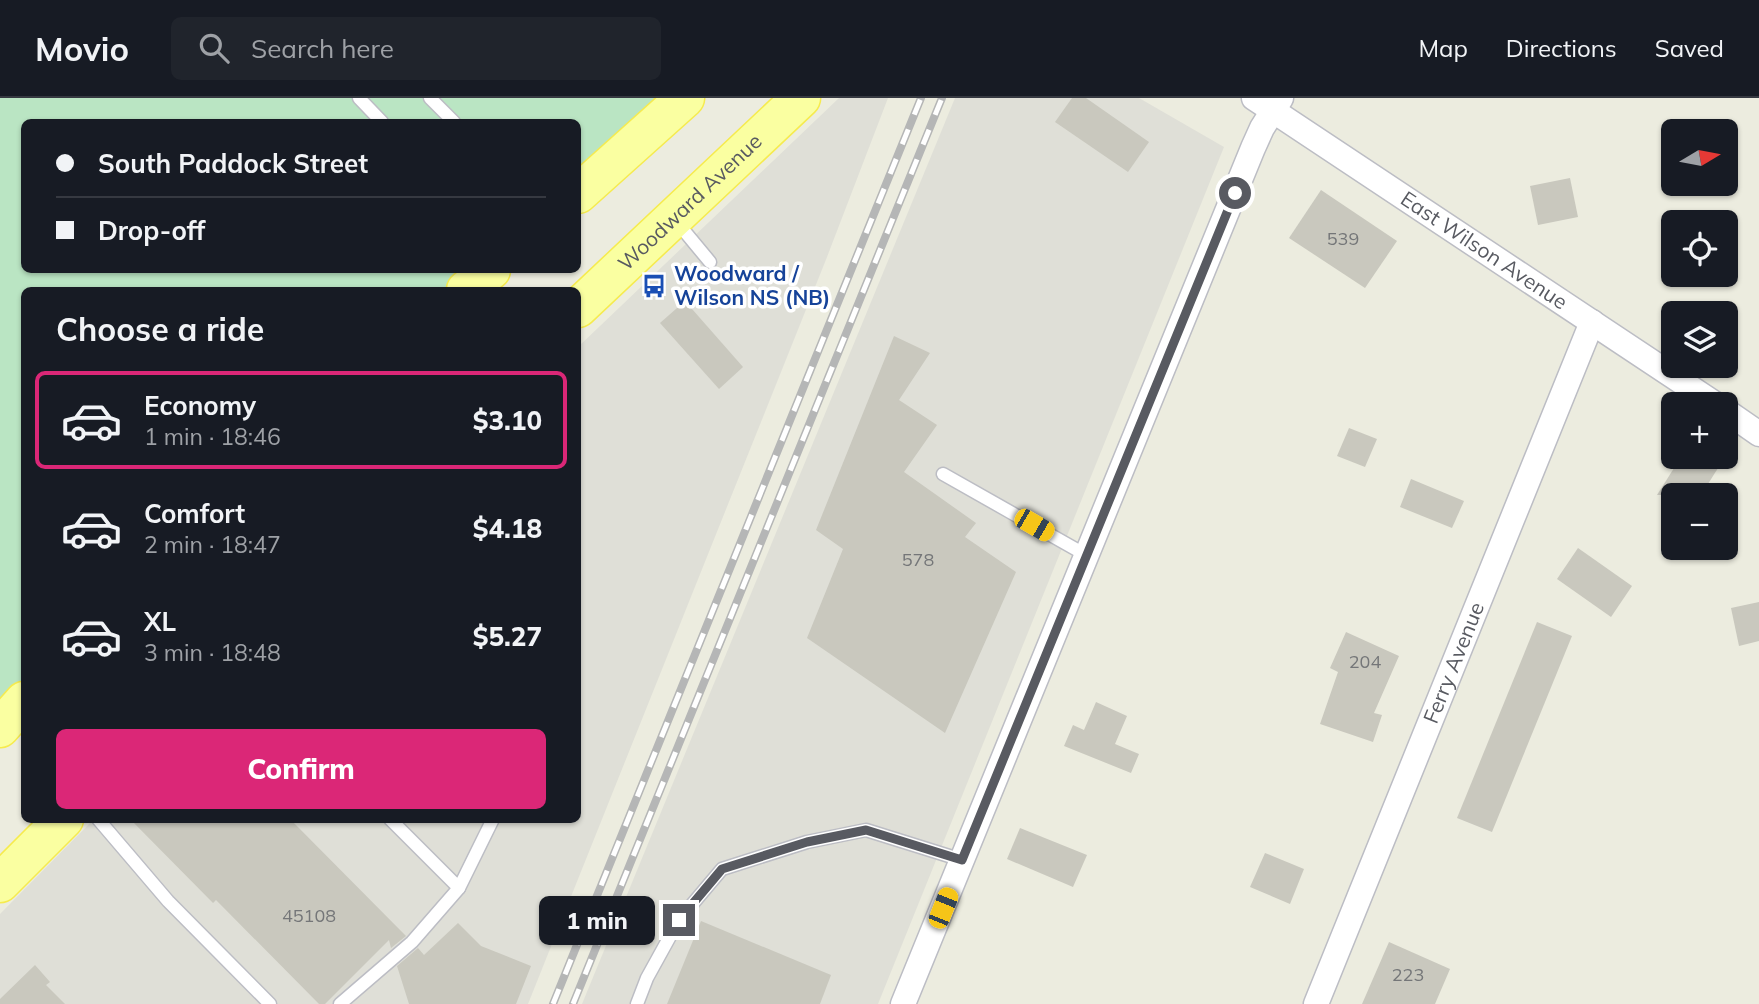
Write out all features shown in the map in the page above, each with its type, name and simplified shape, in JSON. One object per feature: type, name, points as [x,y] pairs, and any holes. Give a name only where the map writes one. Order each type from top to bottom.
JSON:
[{"type":"main road","points":[[581,191],[685,98]]},
{"type":"main road","name":"Woodward Avenue","points":[[581,305],[801,98]]},
{"type":"main road","points":[[470,287],[487,273]]},
{"type":"main road","points":[[0,728],[21,704]]},
{"type":"main road","points":[[0,883],[60,823]]},
{"type":"street","name":"East Wilson Avenue","points":[[1269,102],[1697,392]]},
{"type":"street","points":[[903,1004],[1253,148],[1269,102]]},
{"type":"street","name":"Ferry Avenue","points":[[1316,1004],[1592,322]]},
{"type":"street","points":[[1741,414],[1759,434]]},
{"type":"lane","points":[[359,98],[380,119]]},
{"type":"lane","points":[[430,98],[451,119]]},
{"type":"lane","points":[[673,218],[710,262]]},
{"type":"lane","points":[[943,474],[1087,555]]},
{"type":"lane","points":[[101,823],[168,901],[270,1004]]},
{"type":"lane","points":[[394,823],[459,888]]},
{"type":"lane","points":[[340,1004],[412,942],[459,888],[491,823]]},
{"type":"lane","points":[[637,1004],[679,920],[722,869],[807,842],[866,830],[962,860]]},
{"type":"shaded area","points":[[839,98],[888,98],[528,1004],[0,1004],[0,914],[90,823],[581,823],[581,344]]},
{"type":"shaded area","points":[[955,98],[1139,98],[1224,147],[878,1004],[582,1004]]},
{"type":"green space","points":[[0,98],[664,98],[581,177],[581,119],[21,119],[21,273],[480,273],[464,287],[21,287],[21,725],[0,747]]},
{"type":"building","points":[[1072,98],[1086,98],[1149,142],[1128,172],[1055,122]]},
{"type":"building","points":[[1570,178],[1578,217],[1538,225],[1530,186]]},
{"type":"building","points":[[1321,190],[1397,241],[1365,288],[1289,238]]},
{"type":"building","points":[[685,301],[743,367],[719,389],[660,323]]},
{"type":"building","points":[[894,336],[930,353],[899,400],[937,425],[904,472],[976,523],[965,537],[1016,572],[945,733],[807,638],[843,549],[816,530]]},
{"type":"building","points":[[1349,428],[1377,439],[1365,467],[1337,456]]},
{"type":"building","points":[[1673,469],[1717,469],[1709,483],[1665,483]]},
{"type":"building","points":[[1411,479],[1464,501],[1452,528],[1400,507]]},
{"type":"building","points":[[1578,548],[1632,586],[1611,617],[1557,579]]},
{"type":"building","points":[[1759,602],[1759,641],[1739,646],[1731,608]]},
{"type":"building","points":[[1537,622],[1572,636],[1492,832],[1457,818]]},
{"type":"building","points":[[1346,632],[1399,656],[1374,713],[1382,715],[1373,742],[1320,724],[1338,672],[1330,668]]},
{"type":"building","points":[[1096,702],[1127,716],[1115,744],[1139,754],[1131,773],[1064,746],[1073,725],[1084,730]]},
{"type":"building","points":[[134,823],[294,823],[406,936],[391,948],[389,940],[325,1004],[319,1004],[216,900],[213,903]]},
{"type":"building","points":[[1020,828],[1087,855],[1073,887],[1007,859]]},
{"type":"building","points":[[1265,853],[1304,869],[1290,904],[1250,887]]},
{"type":"building","points":[[701,921],[831,975],[820,1004],[667,1004]]},
{"type":"building","points":[[458,923],[481,946],[531,966],[516,1004],[409,1004],[397,966],[418,948],[424,955]]},
{"type":"building","points":[[1389,942],[1450,969],[1435,1004],[1362,1004]]},
{"type":"building","points":[[35,965],[50,982],[46,985],[65,1004],[0,1004],[0,999]]},
{"type":"railway","points":[[553,1004],[921,98]]},
{"type":"railway","points":[[573,1004],[942,98]]},
{"type":"place","name":"Woodward / Wilson NS (NB)","points":[[654,286]]},
{"type":"route","points":[[679,920],[722,869],[807,842],[866,830],[962,860],[1235,193]]}]
